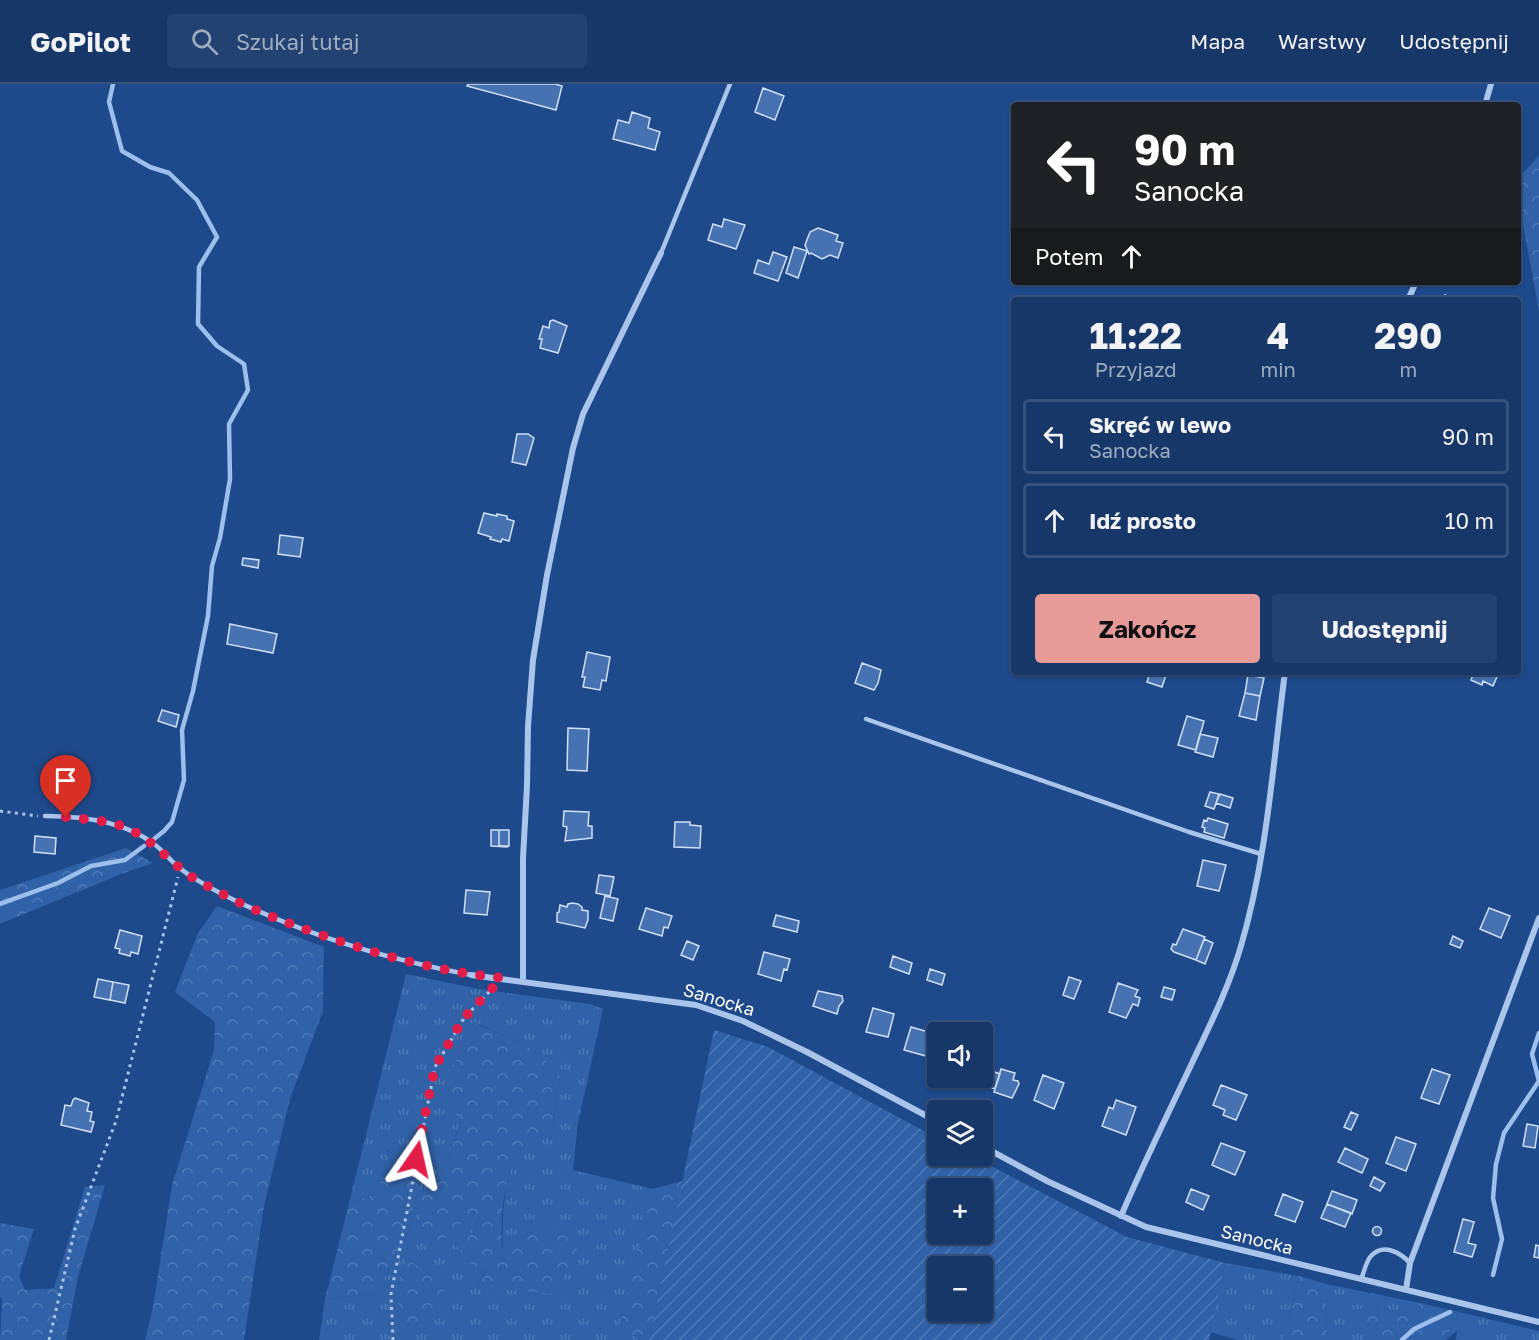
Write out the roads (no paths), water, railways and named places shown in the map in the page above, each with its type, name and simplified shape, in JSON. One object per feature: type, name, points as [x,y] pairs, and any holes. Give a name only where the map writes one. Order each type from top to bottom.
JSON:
[{"type":"street","points":[[1486,102],[1491,84]]},
{"type":"street","points":[[523,981],[523,858],[528,726],[533,660],[547,574],[573,448],[583,414],[662,253]]},
{"type":"street","points":[[1121,1216],[1224,994],[1241,946],[1260,854],[1285,675]]},
{"type":"street","points":[[1406,1290],[1410,1263],[1539,918]]},
{"type":"street","name":"Sanocka","points":[[471,975],[696,1005],[743,1021],[807,1052],[927,1116]]},
{"type":"street","name":"Sanocka","points":[[993,1152],[1047,1181],[1156,1230],[1539,1323]]},
{"type":"lane","points":[[662,253],[730,84]]},
{"type":"lane","points":[[866,719],[1189,832],[1260,854]]},
{"type":"lane","points":[[45,816],[110,823],[129,829],[154,844],[180,869],[219,893],[273,917],[419,966],[471,975]]},
{"type":"lane","points":[[1361,1279],[1369,1257],[1381,1250],[1394,1250],[1410,1263]]},
{"type":"waterway","points":[[113,84],[109,102],[122,151],[150,167],[169,173],[197,200],[217,237],[199,267],[198,324],[217,346],[244,364],[248,390],[229,424],[230,479],[220,538],[212,566],[208,616],[193,691],[182,730],[184,780],[172,822],[154,839]]},
{"type":"waterway","points":[[0,904],[58,883],[91,866],[125,860],[144,846]]},
{"type":"waterway","points":[[1493,1275],[1502,1239],[1493,1198],[1496,1164],[1504,1133],[1539,1081],[1532,1054],[1539,1033]]},
{"type":"waterway","points":[[1402,1340],[1414,1329],[1450,1312]]}]
